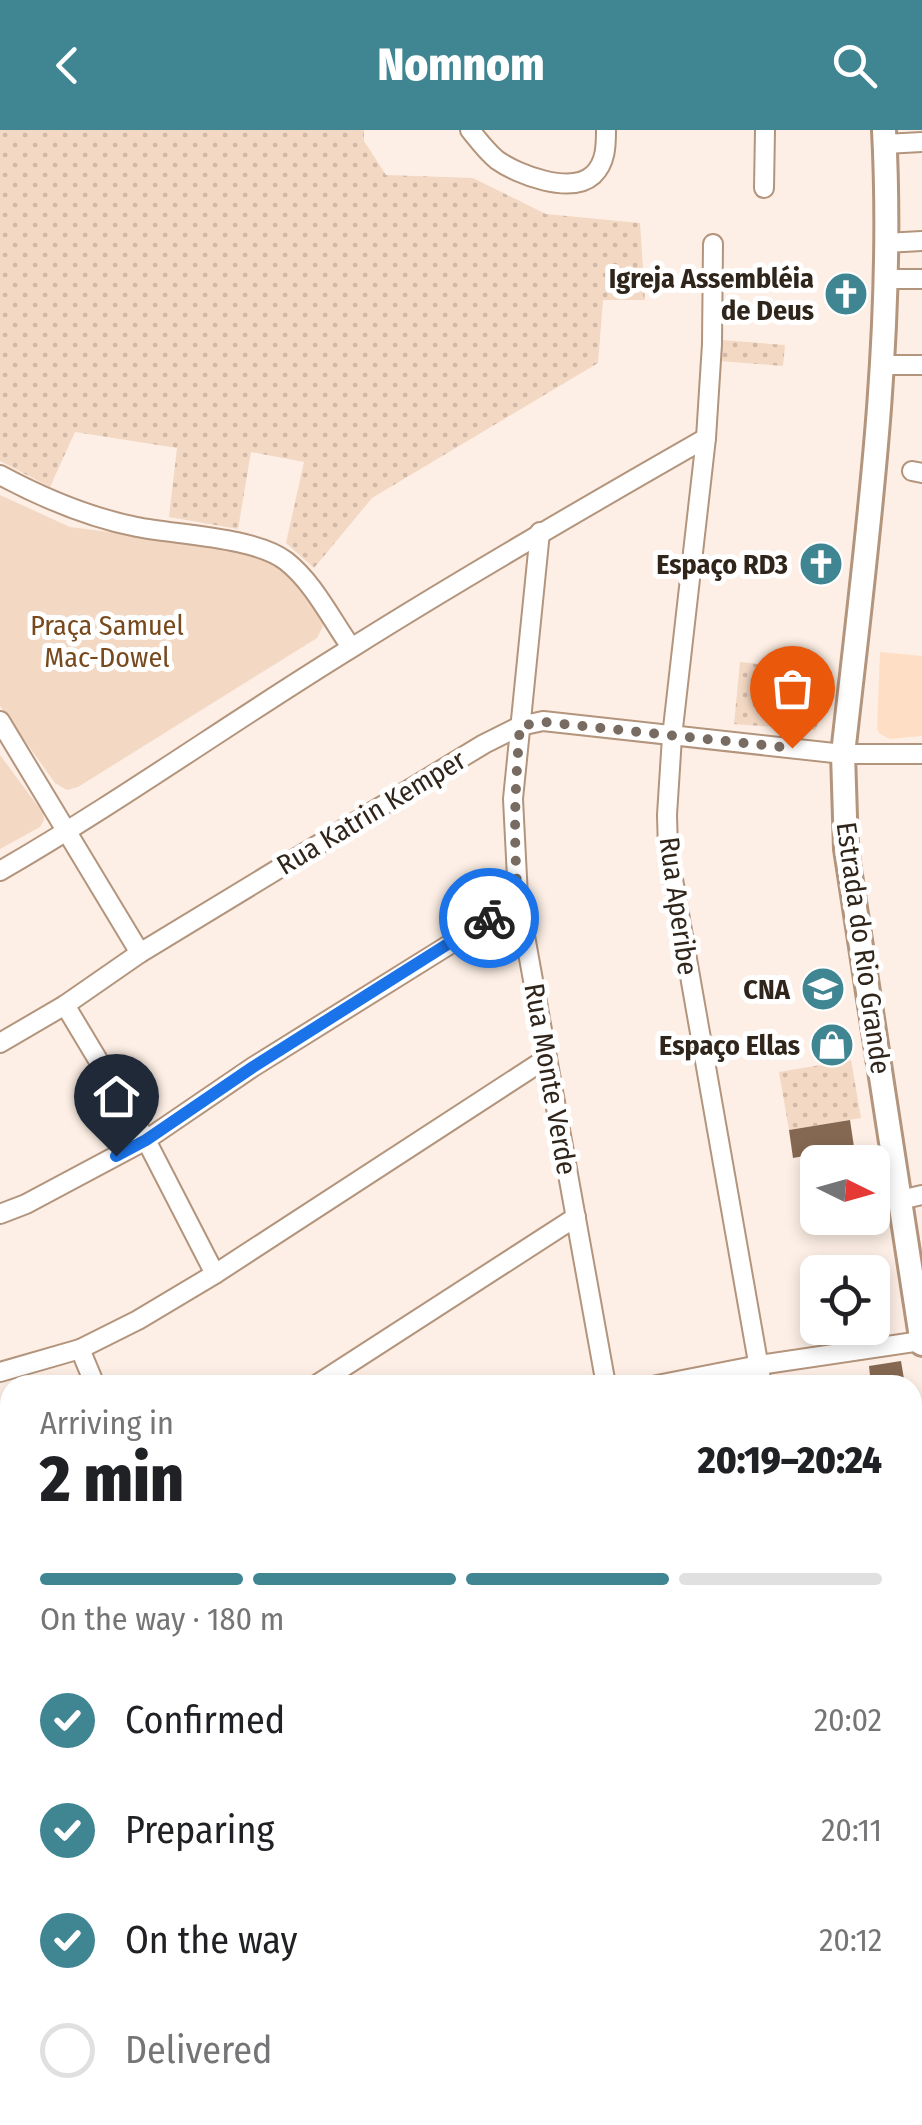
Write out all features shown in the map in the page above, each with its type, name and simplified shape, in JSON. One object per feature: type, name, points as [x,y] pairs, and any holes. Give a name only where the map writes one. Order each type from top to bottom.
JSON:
[{"type":"main road","name":"Estrada do Rio Grande","points":[[884,137],[883,365],[843,754],[846,849],[911,1197],[922,1343]]},
{"type":"street","points":[[470,130],[496,159],[542,180],[566,184],[594,174],[603,160],[606,130]]},
{"type":"street","points":[[764,188],[766,130]]},
{"type":"street","points":[[884,137],[922,142]]},
{"type":"street","points":[[885,243],[922,241]]},
{"type":"street","name":"Rua Aperibe","points":[[713,244],[706,438],[672,737],[668,852],[760,1375]]},
{"type":"street","points":[[885,279],[922,279]]},
{"type":"street","points":[[883,365],[922,365]]},
{"type":"street","points":[[0,871],[540,532],[706,438]]},
{"type":"street","points":[[0,474],[85,512],[134,527],[242,544],[284,559],[304,578],[351,648]]},
{"type":"street","name":"Rua Monte Verde","points":[[540,532],[520,726],[514,850],[518,897],[604,1375]]},
{"type":"street","points":[[0,721],[140,953]]},
{"type":"street","name":"Rua Katrin Kemper","points":[[0,1043],[65,1005],[140,953],[484,744],[520,726],[544,722],[843,754],[922,754]]},
{"type":"street","points":[[0,1214],[146,1140],[518,897]]},
{"type":"street","points":[[65,1005],[146,1140],[216,1274]]},
{"type":"street","points":[[0,1372],[80,1349],[138,1320],[216,1274],[548,1058]]},
{"type":"street","points":[[332,1375],[576,1218]]},
{"type":"street","points":[[708,1375],[922,1343]]},
{"type":"street","points":[[80,1349],[91,1375]]},
{"type":"shaded area","points":[[880,652],[922,656],[922,736],[890,739],[877,729]]},
{"type":"green space","points":[[0,130],[364,130],[364,141],[386,175],[473,178],[546,214],[640,223],[645,300],[603,300],[598,363],[372,498],[314,568],[286,543],[304,462],[251,452],[238,529],[169,517],[177,448],[75,432],[50,487],[0,461]]},
{"type":"green space","points":[[722,340],[785,345],[783,366],[720,361]]},
{"type":"green space","name":"Praça Samuel Mac-Dowel","points":[[0,495],[70,527],[256,551],[279,562],[321,614],[323,626],[317,638],[78,787],[67,790],[55,783],[0,706]]},
{"type":"green space","points":[[740,662],[824,672],[815,730],[734,724]]},
{"type":"green space","points":[[0,755],[43,813],[44,820],[40,827],[0,849]]},
{"type":"green space","points":[[851,1060],[861,1118],[789,1130],[779,1072]]},
{"type":"building","points":[[850,1120],[854,1145],[800,1145],[800,1157],[793,1158],[789,1130]]},
{"type":"building","points":[[901,1361],[903,1375],[870,1375],[869,1366]]},
{"type":"way so far","points":[[489,918],[518,897],[514,800],[520,726],[544,722],[576,724],[792,748]]},
{"type":"place","name":"Igreja Assembléia de Deus","points":[[846,294]]},
{"type":"place","name":"Espaço RD3","points":[[821,564]]},
{"type":"place","name":"CNA","points":[[823,989]]},
{"type":"place","name":"Espaço Ellas","points":[[832,1045]]},
{"type":"route","points":[[116,1156],[489,918]]}]
